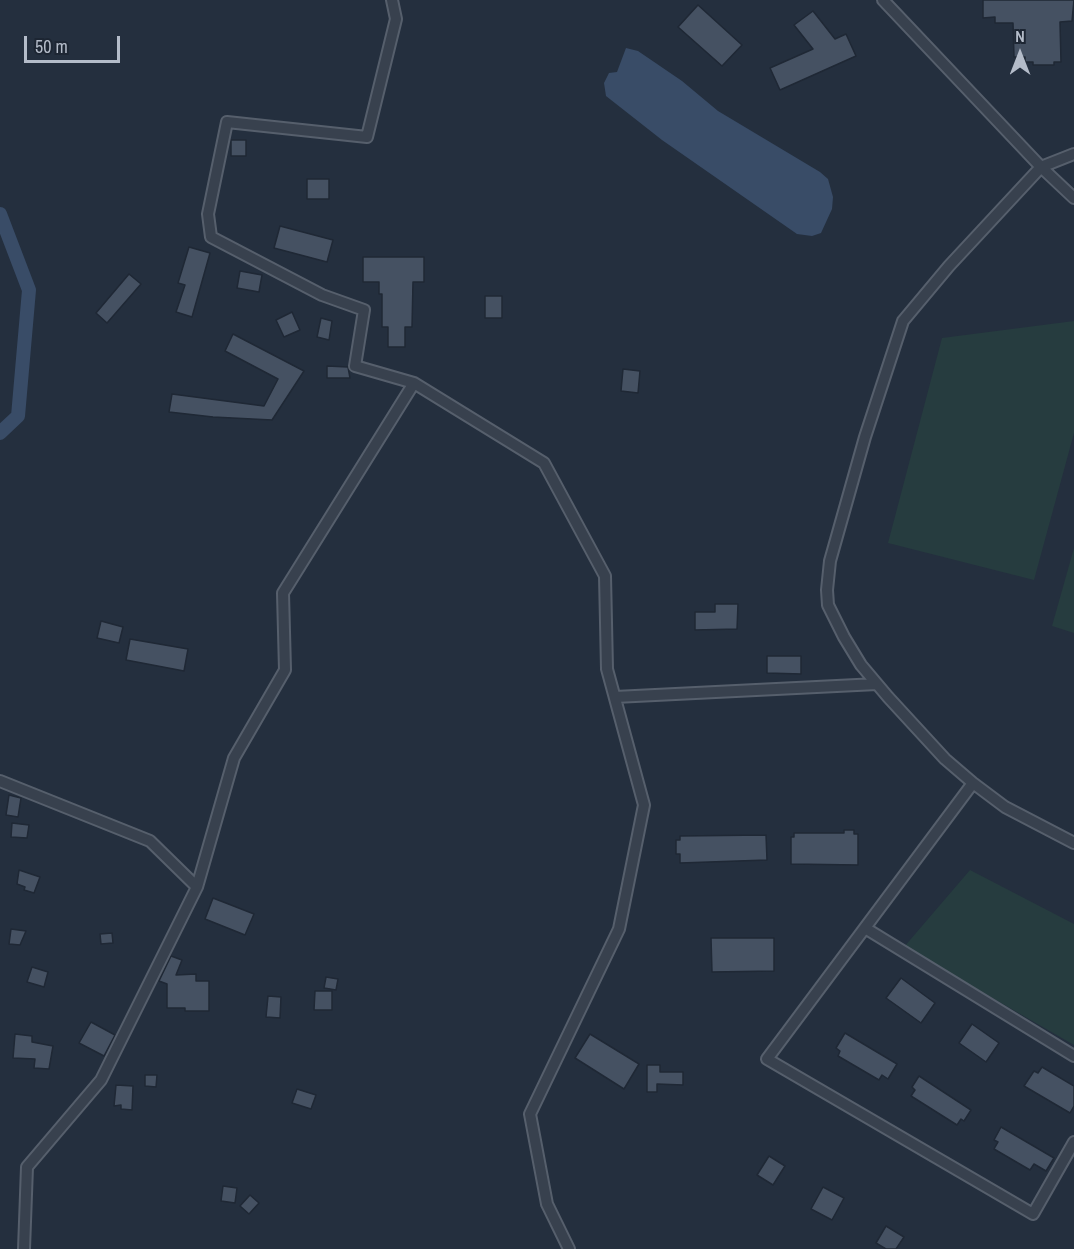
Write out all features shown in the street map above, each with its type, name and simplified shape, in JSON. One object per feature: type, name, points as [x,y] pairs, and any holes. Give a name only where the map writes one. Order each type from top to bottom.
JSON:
[{"type":"street","points":[[392,0],[396,19],[367,137],[227,122],[208,214],[211,237],[322,295],[364,310],[355,366],[414,383],[544,463],[605,576],[607,669],[644,805],[619,929],[530,1114],[547,1204],[569,1249]]},
{"type":"street","points":[[884,0],[1041,167],[1074,198]]},
{"type":"street","points":[[1074,154],[1041,167],[949,266],[903,321],[865,437],[830,561],[826,590],[828,605],[844,637],[877,684],[945,759],[1005,807],[1074,843]]},
{"type":"street","points":[[24,1249],[27,1167],[100,1080],[197,887],[234,758],[285,670],[283,593],[414,383]]},
{"type":"street","points":[[615,697],[877,684]]},
{"type":"street","points":[[0,781],[150,841],[197,887]]},
{"type":"street","points":[[973,783],[767,1059],[1033,1214],[1074,1142]]},
{"type":"street","points":[[865,928],[1074,1056]]},
{"type":"green space","points":[[1074,321],[1074,433],[1034,580],[888,543],[942,338]]},
{"type":"green space","points":[[1074,548],[1074,633],[1052,626]]},
{"type":"green space","points":[[970,870],[1074,924],[1074,1045],[904,947]]},
{"type":"water","points":[[626,48],[638,51],[682,81],[718,111],[828,179],[833,197],[832,209],[821,233],[812,236],[797,234],[662,140],[606,96],[604,83],[609,73],[617,72]]},
{"type":"building","points":[[983,0],[1074,0],[1072,21],[1060,22],[1061,62],[1054,62],[1054,65],[1033,65],[1033,62],[1025,62],[1025,57],[1014,57],[1013,23],[995,23],[995,17],[983,18]]},
{"type":"building","points":[[698,5],[742,45],[722,66],[678,27]]},
{"type":"building","points":[[813,11],[835,39],[846,34],[856,56],[780,90],[770,68],[813,49],[794,25]]},
{"type":"building","points":[[231,140],[246,140],[246,156],[231,156]]},
{"type":"building","points":[[307,179],[329,179],[329,199],[307,199]]},
{"type":"building","points":[[280,226],[333,240],[327,262],[274,248]]},
{"type":"building","points":[[189,247],[210,253],[192,317],[176,312],[185,285],[178,283]]},
{"type":"building","points":[[363,257],[424,257],[424,282],[413,282],[412,327],[405,327],[405,347],[388,347],[388,327],[382,327],[382,294],[379,294],[379,282],[363,282]]},
{"type":"building","points":[[240,271],[262,275],[259,292],[237,288]]},
{"type":"building","points":[[129,274],[141,284],[107,323],[96,313]]},
{"type":"building","points":[[485,296],[502,296],[502,318],[485,318]]},
{"type":"building","points":[[292,312],[300,330],[284,337],[276,320]]},
{"type":"building","points":[[321,318],[332,321],[329,340],[317,337]]},
{"type":"building","points":[[233,334],[304,371],[272,420],[169,412],[172,394],[264,406],[278,379],[225,351]]},
{"type":"building","points":[[327,366],[348,367],[350,378],[327,378]]},
{"type":"building","points":[[623,369],[640,371],[638,393],[621,391]]},
{"type":"building","points":[[715,604],[738,604],[737,629],[695,630],[695,612],[715,612]]},
{"type":"building","points":[[101,621],[123,627],[119,643],[97,638]]},
{"type":"building","points":[[130,639],[188,649],[184,671],[126,660]]},
{"type":"building","points":[[767,656],[801,656],[801,674],[767,673]]},
{"type":"building","points":[[9,795],[21,798],[18,817],[6,815]]},
{"type":"building","points":[[12,823],[29,825],[27,838],[11,837]]},
{"type":"building","points":[[844,830],[854,830],[854,834],[858,834],[858,865],[791,864],[791,837],[794,837],[794,833],[844,833]]},
{"type":"building","points":[[766,835],[767,860],[680,863],[680,854],[676,854],[676,840],[680,840],[680,836]]},
{"type":"building","points":[[19,870],[40,877],[34,893],[24,890],[25,887],[17,884]]},
{"type":"building","points":[[213,898],[254,914],[245,935],[205,919]]},
{"type":"building","points":[[11,929],[26,931],[20,945],[9,944]]},
{"type":"building","points":[[112,933],[113,943],[101,944],[100,934]]},
{"type":"building","points":[[711,938],[774,938],[774,971],[712,972]]},
{"type":"building","points":[[171,956],[182,960],[176,975],[196,974],[196,981],[209,981],[209,1011],[167,1008],[167,984],[159,981]]},
{"type":"building","points":[[32,967],[48,972],[44,987],[27,982]]},
{"type":"building","points":[[326,977],[338,979],[336,990],[324,988]]},
{"type":"building","points":[[901,978],[935,1003],[921,1023],[886,998]]},
{"type":"building","points":[[315,991],[332,991],[332,1010],[314,1010]]},
{"type":"building","points":[[268,996],[281,997],[280,1018],[266,1017]]},
{"type":"building","points":[[91,1022],[115,1035],[104,1056],[79,1043]]},
{"type":"building","points":[[972,1024],[999,1043],[986,1062],[959,1043]]},
{"type":"building","points":[[845,1033],[897,1064],[888,1079],[882,1075],[879,1080],[838,1056],[840,1051],[836,1048]]},
{"type":"building","points":[[15,1034],[32,1036],[32,1042],[53,1046],[49,1069],[34,1068],[35,1059],[13,1058]]},
{"type":"building","points":[[590,1034],[639,1064],[624,1089],[575,1058]]},
{"type":"building","points":[[647,1065],[660,1065],[660,1072],[683,1072],[683,1085],[657,1084],[657,1092],[647,1092]]},
{"type":"building","points":[[1042,1067],[1074,1086],[1074,1106],[1070,1113],[1024,1086],[1034,1071],[1038,1073]]},
{"type":"building","points":[[145,1075],[157,1075],[156,1087],[145,1086]]},
{"type":"building","points":[[919,1076],[971,1110],[964,1121],[961,1119],[957,1125],[911,1096],[915,1090],[912,1087]]},
{"type":"building","points":[[116,1085],[133,1086],[132,1110],[121,1109],[121,1105],[114,1106]]},
{"type":"building","points":[[297,1089],[316,1095],[311,1109],[292,1103]]},
{"type":"building","points":[[1001,1127],[1054,1158],[1046,1171],[1034,1164],[1030,1170],[994,1149],[998,1142],[994,1140]]},
{"type":"building","points":[[769,1156],[785,1166],[773,1185],[757,1175]]},
{"type":"building","points":[[223,1186],[237,1188],[235,1203],[221,1201]]},
{"type":"building","points":[[823,1187],[844,1198],[832,1220],[811,1209]]},
{"type":"building","points":[[250,1195],[259,1203],[249,1214],[240,1206]]},
{"type":"building","points":[[886,1226],[904,1237],[896,1249],[886,1249],[876,1243]]},
{"type":"waterway","points":[[0,214],[29,290],[18,416],[0,433]]}]
